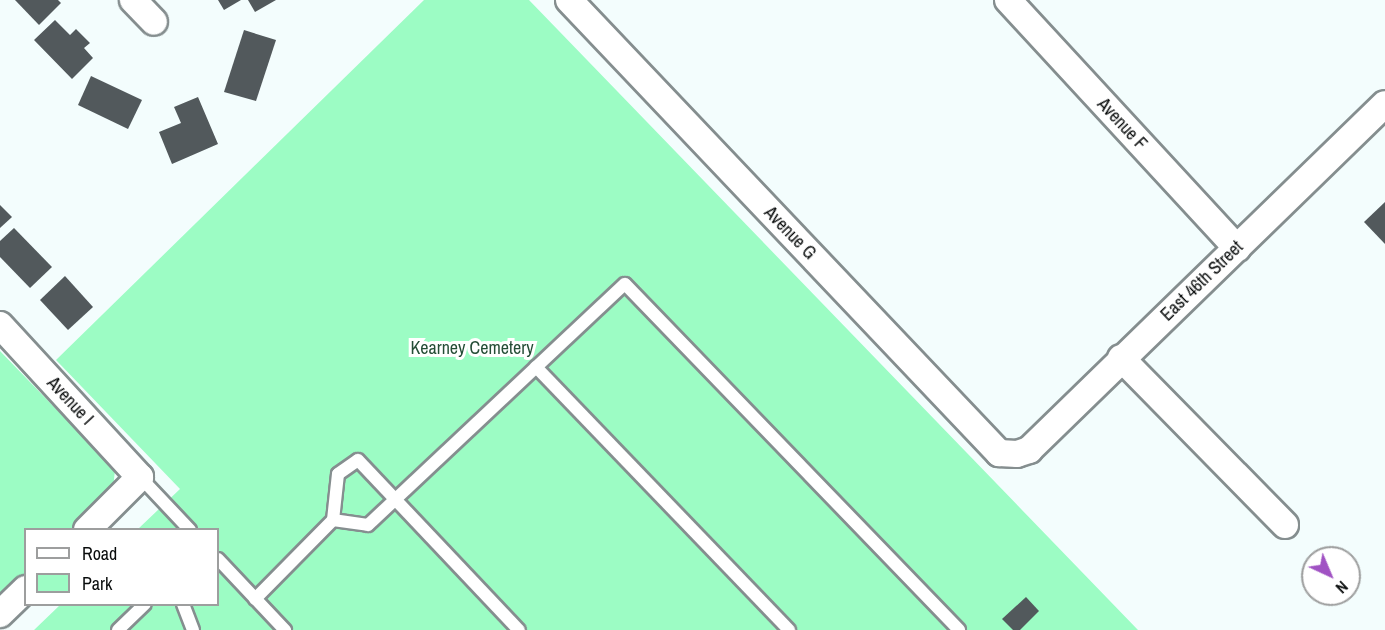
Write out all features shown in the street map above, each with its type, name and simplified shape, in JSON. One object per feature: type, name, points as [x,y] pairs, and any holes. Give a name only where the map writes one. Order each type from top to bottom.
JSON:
[{"type":"street","points":[[133,0],[154,22]]},
{"type":"street","name":"Avenue G","points":[[569,0],[999,453],[1017,454]]},
{"type":"street","name":"Avenue F","points":[[1008,0],[1237,248]]},
{"type":"street","name":"East 46th Street","points":[[1017,454],[1029,450],[1121,358],[1385,104]]},
{"type":"street","name":"Avenue I","points":[[0,325],[140,477]]},
{"type":"street","points":[[1121,358],[1285,525]]},
{"type":"street","points":[[89,528],[140,477]]},
{"type":"street","points":[[0,614],[24,591]]},
{"type":"lane","points":[[333,520],[368,525],[625,284],[959,630]]},
{"type":"lane","points":[[536,367],[789,630]]},
{"type":"lane","points":[[255,598],[333,520],[338,474],[357,460],[519,630]]},
{"type":"lane","points":[[140,477],[188,528]]},
{"type":"lane","points":[[219,560],[285,630]]},
{"type":"lane","points":[[118,630],[143,606]]},
{"type":"lane","points":[[184,606],[193,630]]},
{"type":"green space","name":"Kearney Cemetery","points":[[424,0],[529,0],[1138,630],[34,630],[59,606],[219,606],[219,528],[139,528],[180,489],[56,360]]},
{"type":"green space","points":[[0,351],[115,470],[113,489],[76,528],[24,528],[24,578],[0,601]]},
{"type":"building","points":[[15,0],[58,0],[61,3],[39,25]]},
{"type":"building","points":[[218,0],[241,0],[224,10]]},
{"type":"building","points":[[248,0],[276,0],[255,12]]},
{"type":"building","points":[[55,20],[70,35],[76,29],[90,43],[84,48],[93,58],[72,79],[34,40]]},
{"type":"building","points":[[244,30],[276,40],[256,101],[224,92]]},
{"type":"building","points":[[91,76],[142,100],[128,129],[78,105]]},
{"type":"building","points":[[198,97],[218,144],[172,164],[159,132],[181,123],[174,107]]},
{"type":"building","points":[[1385,202],[1385,244],[1364,222]]},
{"type":"building","points":[[0,205],[12,217],[0,228]]},
{"type":"building","points":[[14,228],[52,267],[30,288],[0,257],[0,241]]},
{"type":"building","points":[[65,276],[93,307],[68,330],[40,300]]},
{"type":"building","points":[[1026,597],[1039,611],[1020,630],[1013,630],[1002,619]]}]
